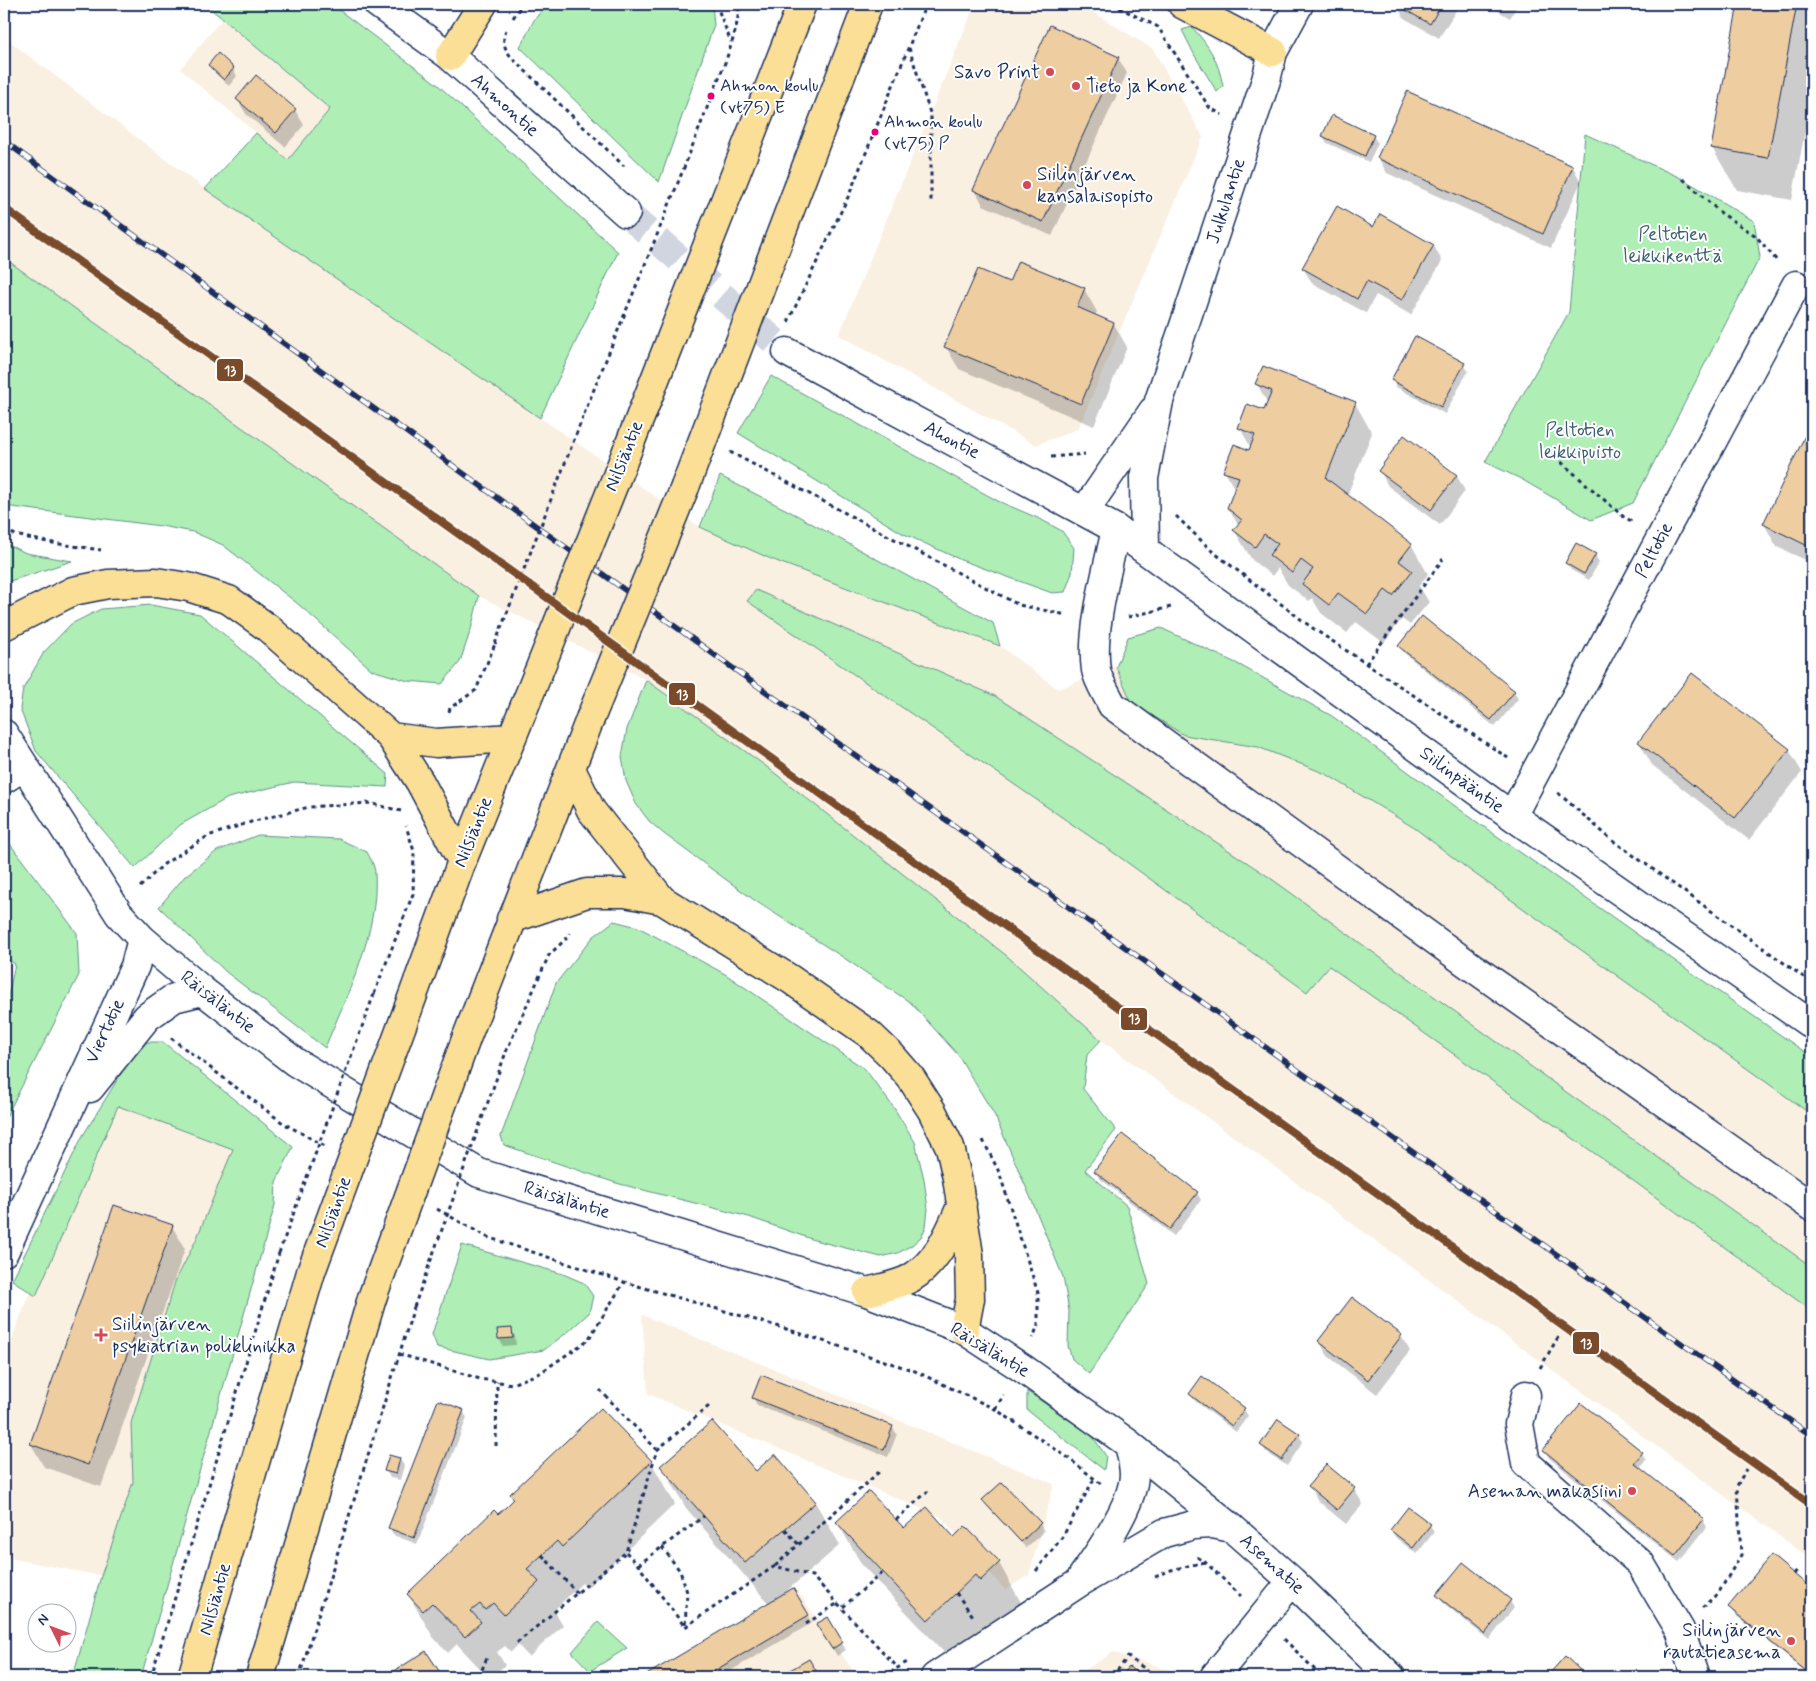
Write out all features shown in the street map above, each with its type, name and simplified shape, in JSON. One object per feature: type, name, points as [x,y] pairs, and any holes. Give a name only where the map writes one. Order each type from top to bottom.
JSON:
[{"type":"main road","points":[[450,56],[483,4]]},
{"type":"main road","points":[[260,1677],[372,1298],[466,1039],[570,768],[685,487],[868,4]]},
{"type":"main road","points":[[1182,4],[1273,52]]},
{"type":"main road","name":"Nilsiäntie","points":[[192,1677],[311,1272],[462,861],[627,450],[797,8]]},
{"type":"main road","points":[[4,626],[73,590],[116,583],[156,582],[188,586],[229,600],[268,628],[391,737],[420,782],[462,861]]},
{"type":"main road","points":[[391,737],[436,743],[511,738]]},
{"type":"main road","points":[[570,768],[591,810],[662,900],[790,979],[869,1034],[911,1078],[932,1111],[950,1147],[962,1204],[969,1255],[970,1299],[964,1330]]},
{"type":"main road","points":[[511,919],[587,894],[625,893],[662,900]]},
{"type":"main road","points":[[866,1292],[911,1278],[930,1263],[946,1240],[962,1204]]},
{"type":"street","name":"Ahmontie","points":[[378,4],[450,56],[626,213]]},
{"type":"street","name":"Julkulantie","points":[[1145,550],[1144,478],[1159,401],[1273,52],[1299,4]]},
{"type":"street","name":"Peltotie","points":[[1512,816],[1796,285]]},
{"type":"street","name":"Ahontie","points":[[786,339],[1116,529]]},
{"type":"street","name":"Julkulantie","points":[[1084,512],[1159,401]]},
{"type":"street","points":[[1116,529],[1098,618],[1094,649],[1096,672],[1112,705],[1465,962],[1812,1208]]},
{"type":"street","name":"Siilinpääntie","points":[[1116,529],[1512,816],[1812,1025]]},
{"type":"street","name":"Räisäläntie","points":[[4,734],[13,773],[118,914],[142,939],[203,991],[295,1062],[478,1173],[866,1292],[964,1330],[1022,1368],[1129,1444],[1232,1528]]},
{"type":"street","name":"Viertotie","points":[[4,1252],[135,966],[142,939]]},
{"type":"street","name":"Viertotie","points":[[64,1120],[148,1017],[174,998],[203,991]]},
{"type":"street","points":[[1526,1395],[1519,1424],[1526,1463],[1640,1563],[1680,1630],[1696,1677]]},
{"type":"street","name":"Asematie","points":[[1077,1584],[1105,1544],[1126,1502],[1134,1476],[1129,1444]]},
{"type":"street","name":"Asematie","points":[[948,1674],[1077,1584],[1164,1533],[1194,1524],[1213,1524],[1232,1528],[1292,1581],[1391,1677]]},
{"type":"street","points":[[1214,1677],[1292,1581]]},
{"type":"path","points":[[510,21],[522,4]]},
{"type":"path","points":[[716,4],[731,42]]},
{"type":"path","points":[[495,644],[584,414],[696,136],[731,42],[739,4]]},
{"type":"path","points":[[786,339],[849,195],[926,4]]},
{"type":"path","points":[[1112,4],[1158,27],[1209,107],[1249,129]]},
{"type":"path","points":[[507,28],[504,35],[504,49],[630,172]]},
{"type":"path","points":[[909,48],[931,116],[931,201]]},
{"type":"path","points":[[1683,179],[1721,213],[1756,236],[1796,285]]},
{"type":"path","points":[[725,449],[1019,605],[1053,613],[1098,618],[1130,617],[1181,604],[1196,586],[1212,550],[1170,510],[1165,491],[1144,478]]},
{"type":"path","points":[[1047,457],[1085,454],[1118,461]]},
{"type":"path","points":[[1561,462],[1625,518],[1663,534]]},
{"type":"path","points":[[4,531],[59,544],[101,550]]},
{"type":"path","points":[[1366,664],[1443,559]]},
{"type":"path","points":[[118,914],[133,893],[164,864],[208,836],[251,822],[309,807],[369,804],[401,811]]},
{"type":"path","points":[[151,1677],[279,1253],[374,994]]},
{"type":"path","points":[[148,1017],[168,1036],[283,1123],[326,1147]]},
{"type":"path","points":[[299,1677],[414,1307],[506,1052]]},
{"type":"path","points":[[436,1208],[488,1237],[624,1282],[780,1327],[915,1371],[995,1409],[1067,1458],[1126,1502]]},
{"type":"path","points":[[399,1354],[480,1379],[512,1384],[540,1373],[588,1340],[624,1282]]},
{"type":"path","points":[[1548,1351],[1560,1334]]},
{"type":"path","points":[[496,1446],[497,1381]]},
{"type":"path","points":[[600,1390],[657,1450]]},
{"type":"path","points":[[517,1643],[626,1552],[657,1450],[709,1406]]},
{"type":"path","points":[[1680,1630],[1719,1592],[1741,1554],[1737,1486],[1746,1469]]},
{"type":"path","points":[[685,1627],[775,1566],[880,1471]]},
{"type":"path","points":[[1033,1575],[1063,1536],[1094,1479]]},
{"type":"path","points":[[896,1520],[928,1491]]},
{"type":"path","points":[[638,1565],[704,1516]]},
{"type":"path","points":[[785,1529],[798,1545]]},
{"type":"path","points":[[1164,1533],[1206,1562],[1322,1677]]},
{"type":"path","points":[[662,1547],[680,1571],[687,1592],[685,1627]]},
{"type":"path","points":[[626,1552],[685,1627]]},
{"type":"path","points":[[542,1555],[577,1593]]},
{"type":"path","points":[[1148,1580],[1172,1570],[1206,1562]]},
{"type":"path","points":[[775,1566],[812,1576],[898,1668]]},
{"type":"path","points":[[1794,1574],[1797,1570]]},
{"type":"path","points":[[843,1607],[883,1572]]},
{"type":"path","points":[[956,1593],[975,1618]]},
{"type":"path","points":[[806,1624],[838,1602]]},
{"type":"path","points":[[480,1677],[488,1655]]},
{"type":"path","points":[[1112,1677],[1128,1657],[1157,1677]]},
{"type":"path","points":[[885,1677],[912,1659]]},
{"type":"shaded area","points":[[975,4],[1080,4],[1153,49],[1203,137],[1078,429],[1036,445],[839,335]]},
{"type":"shaded area","points":[[222,19],[330,109],[288,160],[180,69]]},
{"type":"shaded area","points":[[4,37],[205,189],[700,527],[771,559],[1000,646],[1058,689],[1116,667],[1132,703],[1184,735],[1258,747],[1326,774],[1416,829],[1468,869],[1812,1115],[1812,1560],[1101,1040],[1007,956],[767,767],[646,680],[479,596],[4,258]]},
{"type":"shaded area","points":[[171,1104],[243,1151],[121,1576],[101,1576],[4,1557],[4,1372],[14,1333],[80,1163],[105,1107]]},
{"type":"shaded area","points":[[642,1315],[1054,1484],[1029,1575],[1005,1590],[941,1517],[648,1394]]},
{"type":"shaded area","points":[[797,1590],[857,1676],[648,1677]]},
{"type":"shaded area","points":[[1113,1652],[1192,1677],[1074,1677]]},
{"type":"green space","points":[[205,4],[331,4],[437,84],[618,252],[540,418],[205,189],[256,133],[288,160],[330,109]]},
{"type":"green space","points":[[547,4],[712,4],[714,25],[659,182],[520,47],[534,20]]},
{"type":"green space","points":[[1192,27],[1204,41],[1216,61],[1223,86],[1217,92],[1182,30]]},
{"type":"green space","points":[[1585,134],[1683,179],[1754,221],[1760,257],[1633,503],[1591,520],[1521,479],[1485,462],[1569,312]]},
{"type":"green space","points":[[4,258],[479,596],[472,626],[460,662],[442,684],[408,681],[372,670],[298,604],[223,545],[193,532],[161,526],[4,506]]},
{"type":"green space","points":[[771,376],[998,501],[1040,519],[1062,531],[1074,548],[1072,573],[1065,592],[1052,593],[1027,584],[961,560],[902,533],[738,433]]},
{"type":"green space","points":[[720,476],[789,511],[993,623],[1000,646],[771,559],[700,527]]},
{"type":"green space","points":[[4,543],[26,553],[72,561],[4,583]]},
{"type":"green space","points":[[756,590],[995,696],[1269,877],[1812,1267],[1812,1311],[1628,1177],[1329,966],[1307,992],[1114,853],[747,601]]},
{"type":"green space","points":[[151,605],[200,614],[388,774],[387,787],[294,782],[228,798],[180,825],[135,868],[36,751],[20,709],[23,689],[44,652],[71,624],[101,609]]},
{"type":"green space","points":[[1161,628],[1236,663],[1332,716],[1477,822],[1812,1057],[1812,1115],[1468,869],[1416,829],[1326,774],[1258,747],[1184,735],[1132,703],[1116,667],[1128,637]]},
{"type":"green space","points":[[646,680],[767,767],[1007,956],[1101,1040],[1087,1055],[1083,1089],[1116,1130],[1085,1170],[1127,1206],[1149,1284],[1089,1374],[1072,1359],[1068,1346],[1069,1311],[1063,1277],[1032,1201],[995,1116],[958,1055],[911,1003],[757,902],[710,868],[664,834],[649,821],[636,804],[626,781],[622,756],[627,729]]},
{"type":"green space","points":[[258,835],[339,839],[367,852],[374,868],[375,896],[367,940],[352,985],[325,1048],[226,972],[159,907],[185,876],[217,851]]},
{"type":"green space","points":[[4,836],[77,933],[79,975],[4,1121],[4,1016],[15,964],[4,957]]},
{"type":"green space","points":[[614,921],[638,927],[725,974],[865,1069],[894,1108],[915,1142],[924,1179],[928,1209],[926,1227],[921,1237],[898,1253],[881,1257],[814,1240],[749,1217],[616,1183],[504,1145],[501,1136],[556,983],[593,937]]},
{"type":"green space","points":[[147,1042],[163,1042],[293,1147],[276,1182],[275,1205],[141,1677],[73,1677],[101,1576],[133,1482],[131,1423],[175,1282],[196,1240],[233,1149],[118,1106],[36,1296],[12,1280],[82,1137],[127,1064]]},
{"type":"green space","points":[[462,1245],[563,1274],[584,1283],[593,1296],[589,1313],[544,1350],[489,1359],[437,1347],[432,1334]]},
{"type":"green space","points":[[1027,1391],[1083,1428],[1093,1437],[1106,1456],[1104,1470],[1027,1410]]},
{"type":"green space","points":[[598,1622],[627,1648],[590,1671],[572,1652]]},
{"type":"building","points":[[1395,4],[1442,4],[1430,24]]},
{"type":"building","points":[[1738,4],[1797,4],[1768,158],[1711,148]]},
{"type":"building","points":[[1050,25],[1119,57],[1043,222],[973,190]]},
{"type":"building","points":[[218,53],[234,68],[224,80],[208,65]]},
{"type":"building","points":[[256,75],[296,109],[276,133],[236,99]]},
{"type":"building","points":[[1407,91],[1573,166],[1543,234],[1377,158]]},
{"type":"building","points":[[1332,115],[1374,135],[1365,156],[1322,136]]},
{"type":"building","points":[[1337,206],[1373,227],[1380,214],[1434,245],[1402,300],[1367,281],[1357,299],[1302,268]]},
{"type":"building","points":[[1018,261],[1085,288],[1077,307],[1114,323],[1081,404],[944,347],[978,269],[1009,282]]},
{"type":"building","points":[[1415,336],[1465,363],[1441,407],[1391,380]]},
{"type":"building","points":[[1263,366],[1356,402],[1326,478],[1412,544],[1399,561],[1412,571],[1393,596],[1385,590],[1367,614],[1338,593],[1329,605],[1302,584],[1313,569],[1301,560],[1292,573],[1269,555],[1278,544],[1264,534],[1255,547],[1233,530],[1242,520],[1227,508],[1239,477],[1223,472],[1234,444],[1249,450],[1255,435],[1238,428],[1247,404],[1264,410],[1272,391],[1255,384]]},
{"type":"building","points":[[1812,421],[1812,548],[1763,524]]},
{"type":"building","points":[[1404,435],[1457,475],[1431,510],[1378,471]]},
{"type":"building","points":[[1576,543],[1596,554],[1584,574],[1565,563]]},
{"type":"building","points":[[1422,616],[1515,691],[1491,720],[1398,646]]},
{"type":"building","points":[[1692,673],[1790,749],[1735,818],[1638,742]]},
{"type":"building","points":[[1122,1134],[1198,1192],[1170,1229],[1094,1171]]},
{"type":"building","name":"Siilinjärven psykiatrian poliklinikka","points":[[114,1205],[173,1225],[88,1465],[30,1444]]},
{"type":"building","points":[[1352,1297],[1402,1335],[1368,1380],[1318,1341]]},
{"type":"building","points":[[512,1328],[513,1338],[498,1339],[497,1329]]},
{"type":"building","points":[[761,1375],[893,1426],[884,1450],[752,1398]]},
{"type":"building","points":[[1202,1376],[1245,1408],[1232,1426],[1189,1394]]},
{"type":"building","points":[[438,1400],[464,1410],[414,1538],[388,1528]]},
{"type":"building","name":"Aseman makasiini","points":[[1581,1403],[1643,1452],[1634,1463],[1704,1519],[1675,1556],[1543,1450]]},
{"type":"building","points":[[601,1408],[652,1461],[562,1547],[557,1541],[527,1569],[539,1582],[504,1615],[493,1603],[485,1610],[480,1604],[471,1611],[481,1622],[465,1637],[432,1603],[423,1611],[407,1594],[494,1510],[498,1514],[507,1506],[514,1499],[510,1494]]},
{"type":"building","points":[[1278,1419],[1300,1434],[1282,1460],[1260,1445]]},
{"type":"building","points":[[712,1421],[756,1471],[775,1454],[816,1502],[745,1563],[660,1466]]},
{"type":"building","points":[[389,1455],[400,1458],[396,1474],[384,1471]]},
{"type":"building","points":[[1326,1464],[1355,1488],[1337,1510],[1308,1486]]},
{"type":"building","points":[[1002,1482],[1041,1523],[1021,1542],[982,1500]]},
{"type":"building","points":[[869,1491],[904,1528],[927,1507],[954,1537],[965,1526],[1000,1562],[980,1581],[975,1575],[928,1620],[836,1522]]},
{"type":"building","points":[[1408,1507],[1431,1524],[1413,1548],[1390,1530]]},
{"type":"building","name":"Siilinjärven rautatieasema","points":[[1771,1555],[1812,1589],[1812,1676],[1728,1607]]},
{"type":"building","points":[[1463,1562],[1511,1600],[1485,1634],[1436,1595]]},
{"type":"building","points":[[793,1588],[809,1615],[704,1677],[643,1677]]},
{"type":"building","points":[[828,1617],[843,1642],[832,1649],[816,1624]]},
{"type":"building","points":[[426,1651],[443,1677],[385,1677]]},
{"type":"building","points":[[1565,1656],[1582,1672],[1577,1677],[1555,1677],[1550,1673]]},
{"type":"building","points":[[809,1659],[820,1677],[778,1677]]},
{"type":"building","points":[[1129,1667],[1143,1677],[1121,1677]]},
{"type":"tunnel","points":[[626,213],[787,352]]},
{"type":"railway","points":[[4,141],[734,669],[1812,1436]]},
{"type":"transit line","name":"13","points":[[4,208],[1812,1505]]},
{"type":"place","name":"Savo Print","points":[[1050,72]]},
{"type":"place","name":"Tieto ja Kone","points":[[1076,86]]},
{"type":"place","name":"Ahmon koulu (vt75) E","points":[[711,96]]},
{"type":"place","name":"Ahmon koulu (vt75) P","points":[[875,132]]},
{"type":"place","name":"Siilinjärven kansalaisopisto","points":[[1027,185]]},
{"type":"place","name":"Siilinjärven psykiatrian poliklinikka","points":[[101,1335]]},
{"type":"place","name":"Aseman makasiini","points":[[1632,1491]]},
{"type":"place","name":"Siilinjärven rautatieasema","points":[[1791,1641]]},
{"type":"park label","name":"Peltotien leikkikenttä","points":[[1673,245]]},
{"type":"park label","name":"Peltotien leikkipuisto","points":[[1580,441]]}]
